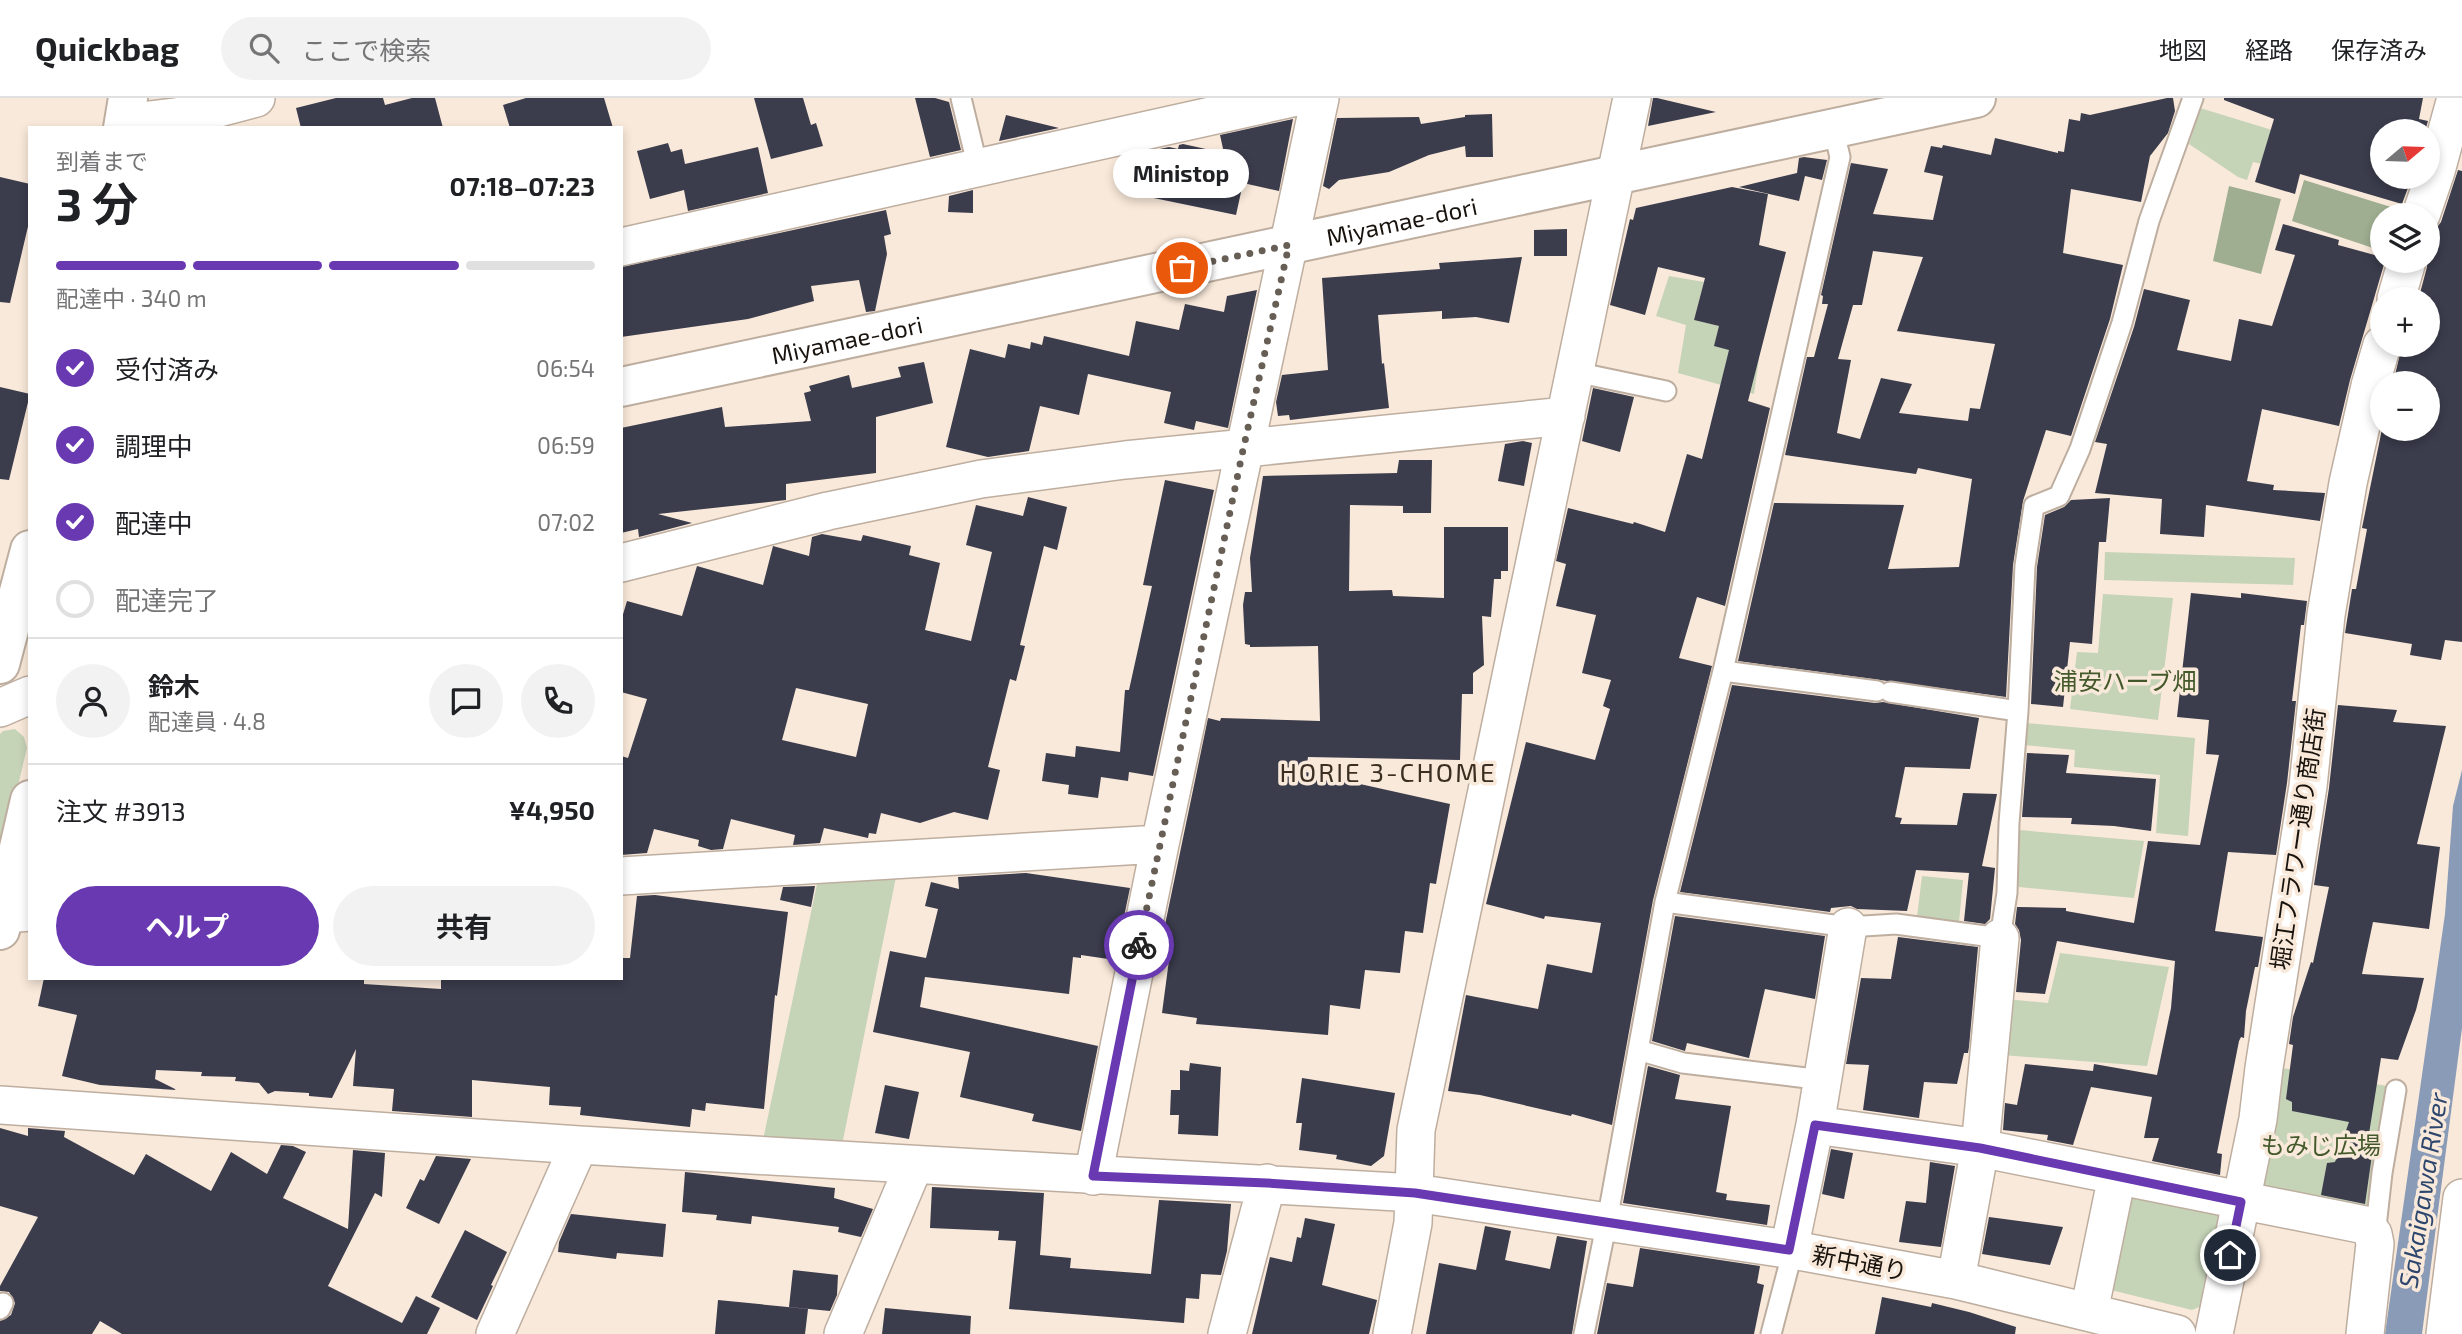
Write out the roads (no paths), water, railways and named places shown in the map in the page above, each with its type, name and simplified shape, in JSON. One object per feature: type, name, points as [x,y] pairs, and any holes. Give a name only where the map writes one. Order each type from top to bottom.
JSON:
[{"type":"street","points":[[125,116],[192,113],[256,98]]},
{"type":"street","points":[[623,247],[1292,98]]},
{"type":"street","points":[[1093,1176],[1160,844],[1320,98]]},
{"type":"street","points":[[1392,1334],[1413,1223],[1416,1130],[1632,98]]},
{"type":"street","name":"Miyamae-dori","points":[[623,387],[1615,175],[1844,122],[1976,98]]},
{"type":"street","points":[[2425,203],[2456,98]]},
{"type":"street","name":"堀江フラワー通り商店街","points":[[2214,1334],[2258,1119],[2303,820],[2326,615],[2347,483],[2378,357]]},
{"type":"street","points":[[623,562],[828,511],[981,479],[1125,460],[1566,416]]},
{"type":"street","points":[[0,664],[28,558]]},
{"type":"street","points":[[0,708],[28,696]]},
{"type":"street","points":[[11,919],[28,813]]},
{"type":"street","points":[[623,877],[1160,844]]},
{"type":"street","points":[[1791,1250],[1823,1080],[1847,927]]},
{"type":"street","points":[[1956,1280],[1980,1148],[2000,938]]},
{"type":"street","name":"新中通り","points":[[0,1105],[914,1166],[1415,1193],[1791,1250],[1956,1280],[2177,1334]]},
{"type":"street","points":[[1815,1125],[1980,1148],[2365,1225],[2373,1234],[2375,1244],[2365,1334]]},
{"type":"street","points":[[495,1334],[579,1145]]},
{"type":"street","points":[[844,1334],[914,1166]]},
{"type":"street","points":[[2088,1312],[2117,1176]]},
{"type":"street","points":[[1227,1334],[1267,1183]]},
{"type":"street","points":[[2445,1334],[2462,1198]]},
{"type":"lane","points":[[961,98],[978,167]]},
{"type":"lane","points":[[1665,902],[1847,927],[1896,924],[2000,938],[2007,893],[2025,566],[2034,506],[2059,496],[2080,449],[2122,323],[2148,221],[2193,98]]},
{"type":"lane","points":[[1584,1334],[1665,902],[1723,671],[1840,157],[1844,122]]},
{"type":"lane","points":[[1575,372],[1666,391]]},
{"type":"lane","points":[[1723,671],[2018,711]]},
{"type":"lane","points":[[1638,1050],[1683,1063],[1823,1080]]},
{"type":"lane","points":[[2375,1244],[2382,1173],[2396,1090]]},
{"type":"lane","points":[[1771,1334],[1791,1250]]},
{"type":"water","name":"Sakaigawa River","points":[[2462,770],[2462,1028],[2422,1334],[2385,1334],[2445,914],[2453,806]]},
{"type":"place","name":"Ministop","points":[[1182,268]]},
{"type":"district","name":"HORIE 3-CHOME","points":[[1388,771]]},
{"type":"park label","name":"浦安ハーブ畑","points":[[2125,680]]},
{"type":"park label","name":"もみじ広場","points":[[2321,1144]]}]
